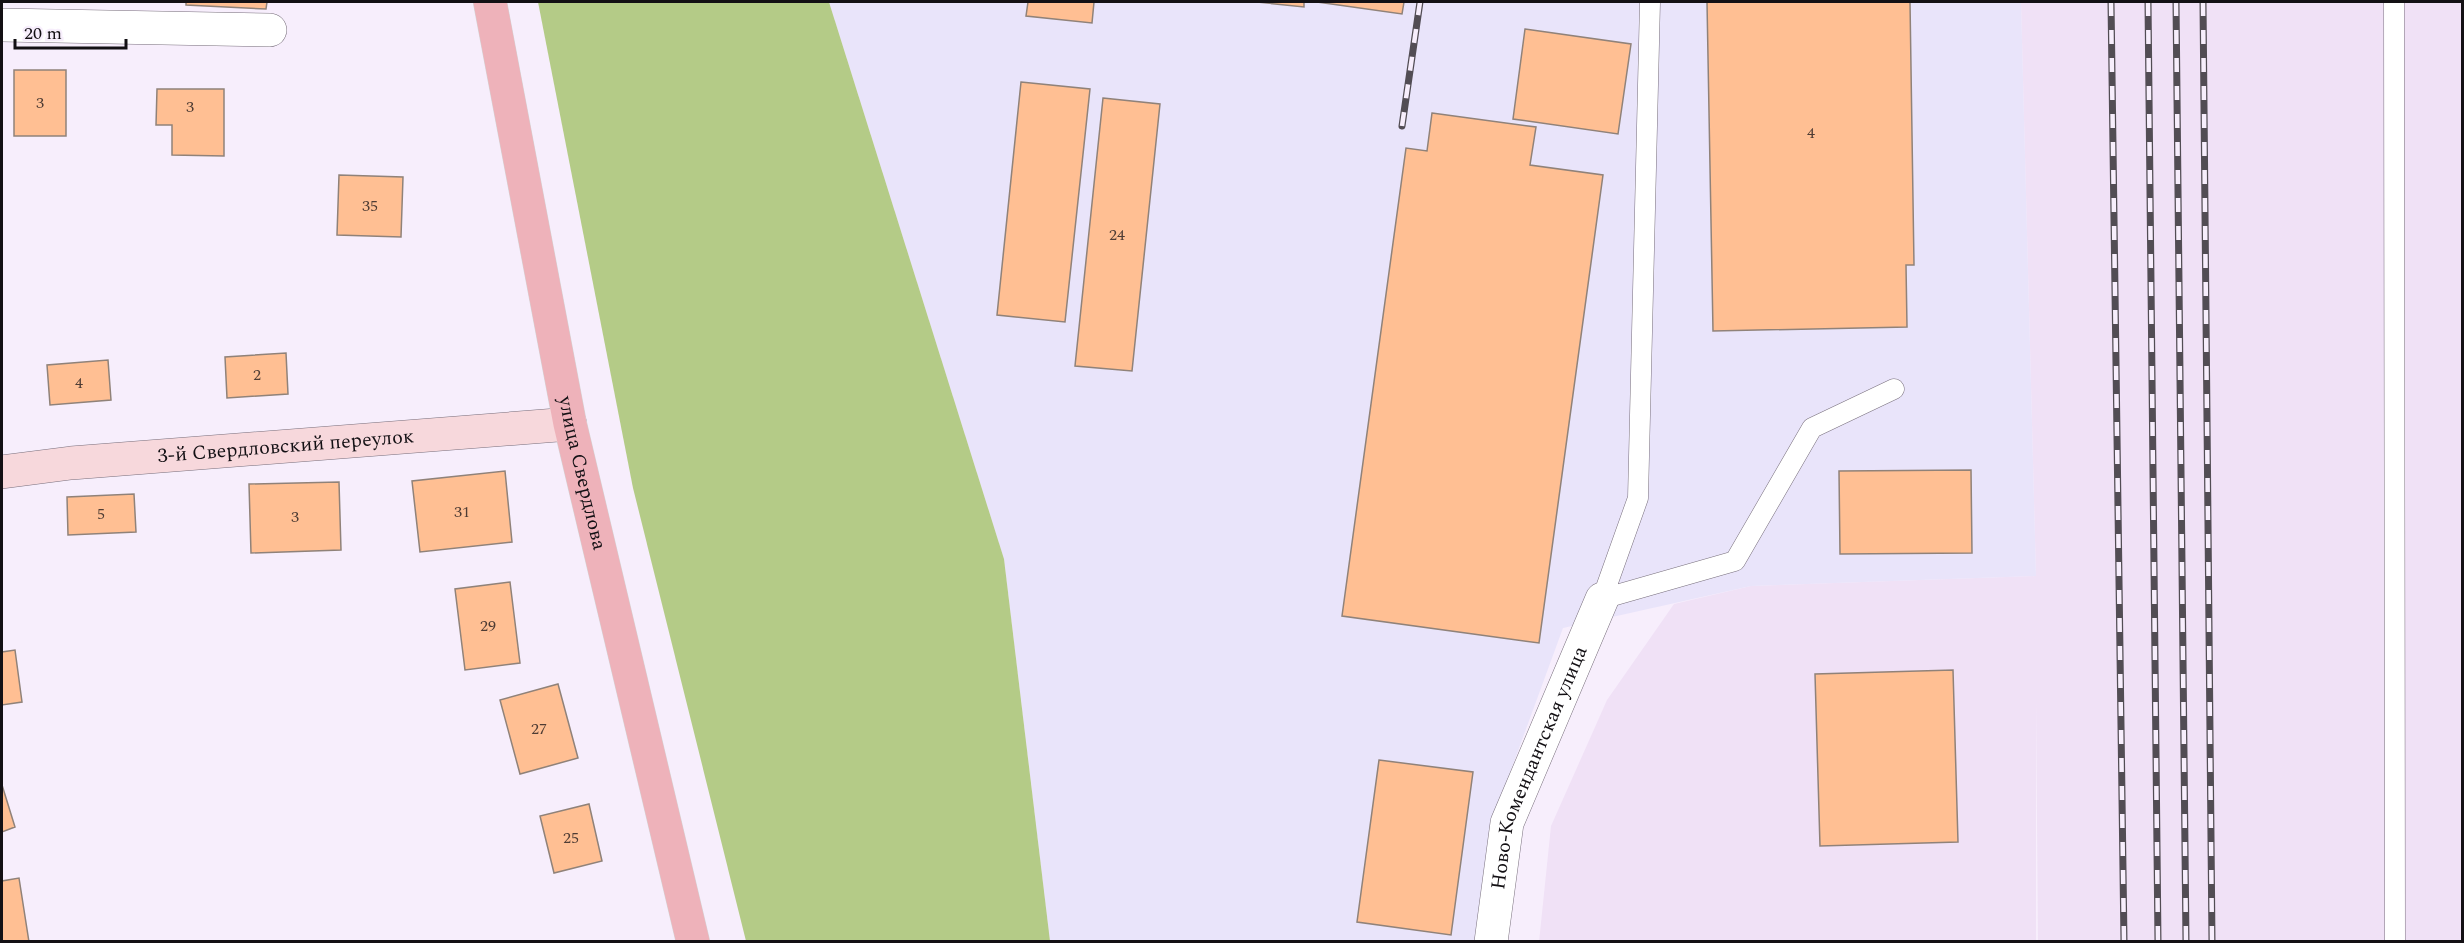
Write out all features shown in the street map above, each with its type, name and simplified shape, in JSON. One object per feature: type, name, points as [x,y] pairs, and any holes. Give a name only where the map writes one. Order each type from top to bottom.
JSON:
[{"type":"main road","name":"улица Свердлова","points":[[490,2],[570,424],[693,942]]},
{"type":"main road","name":"3-й Свердловский переулок","points":[[2,472],[71,463],[570,424]]},
{"type":"street","points":[[2,25],[270,30]]},
{"type":"street","name":"Ново-Комендантская улица","points":[[1491,942],[1507,823],[1602,599]]},
{"type":"lane","points":[[1602,599],[1638,498],[1650,2]]},
{"type":"lane","points":[[2394,2],[2395,942]]},
{"type":"lane","points":[[1602,599],[1735,561],[1812,428],[1894,389]]},
{"type":"shaded area","points":[[829,2],[2021,2],[2036,576],[1751,586],[1563,628],[1489,830],[1478,941],[1050,941],[1004,559]]},
{"type":"shaded area","points":[[2021,2],[2462,2],[2462,941],[2038,941],[2036,700],[2036,941],[1539,942],[1551,826],[1607,700],[1674,604],[1751,586],[2036,576]]},
{"type":"green space","points":[[538,2],[829,2],[1004,559],[1050,941],[746,941],[633,488]]},
{"type":"building","points":[[186,2],[267,2],[266,9],[186,5]]},
{"type":"building","points":[[1028,2],[1094,2],[1092,23],[1026,16]]},
{"type":"building","points":[[1257,2],[1304,2],[1304,7]]},
{"type":"building","points":[[1317,2],[1404,2],[1402,14]]},
{"type":"building","points":[[1707,2],[1910,2],[1914,265],[1906,265],[1907,327],[1713,331]]},
{"type":"building","points":[[1525,29],[1631,44],[1618,134],[1513,119]]},
{"type":"building","points":[[14,70],[66,70],[66,136],[14,136]]},
{"type":"building","points":[[1021,82],[1090,89],[1065,322],[997,315]]},
{"type":"building","points":[[157,89],[224,89],[224,156],[172,155],[172,125],[156,125]]},
{"type":"building","points":[[1103,98],[1160,104],[1132,371],[1075,366]]},
{"type":"building","points":[[1432,113],[1536,127],[1530,165],[1603,175],[1539,643],[1342,616],[1406,148],[1427,151]]},
{"type":"building","points":[[339,175],[403,177],[401,237],[337,235]]},
{"type":"building","points":[[286,353],[288,394],[227,398],[225,357]]},
{"type":"building","points":[[108,360],[111,400],[50,405],[47,365]]},
{"type":"building","points":[[1971,470],[1972,553],[1840,554],[1839,471]]},
{"type":"building","points":[[505,471],[512,542],[420,552],[412,481]]},
{"type":"building","points":[[339,482],[341,550],[251,553],[249,484]]},
{"type":"building","points":[[134,494],[136,532],[68,535],[67,497]]},
{"type":"building","points":[[510,582],[520,663],[465,670],[455,589]]},
{"type":"building","points":[[15,650],[22,702],[2,705],[2,652]]},
{"type":"building","points":[[1953,670],[1958,842],[1820,846],[1815,674]]},
{"type":"building","points":[[558,684],[578,758],[520,774],[500,700]]},
{"type":"building","points":[[1379,760],[1473,772],[1451,935],[1357,922]]},
{"type":"building","points":[[2,785],[15,827],[2,832]]},
{"type":"building","points":[[589,804],[602,861],[554,873],[540,816]]},
{"type":"building","points":[[19,878],[29,942],[2,942],[2,881]]},
{"type":"railway","points":[[1402,126],[1420,2]]},
{"type":"railway","points":[[2111,2],[2124,942]]},
{"type":"railway","points":[[2148,2],[2158,942]]},
{"type":"railway","points":[[2176,2],[2186,942]]},
{"type":"railway","points":[[2203,2],[2212,942]]}]
